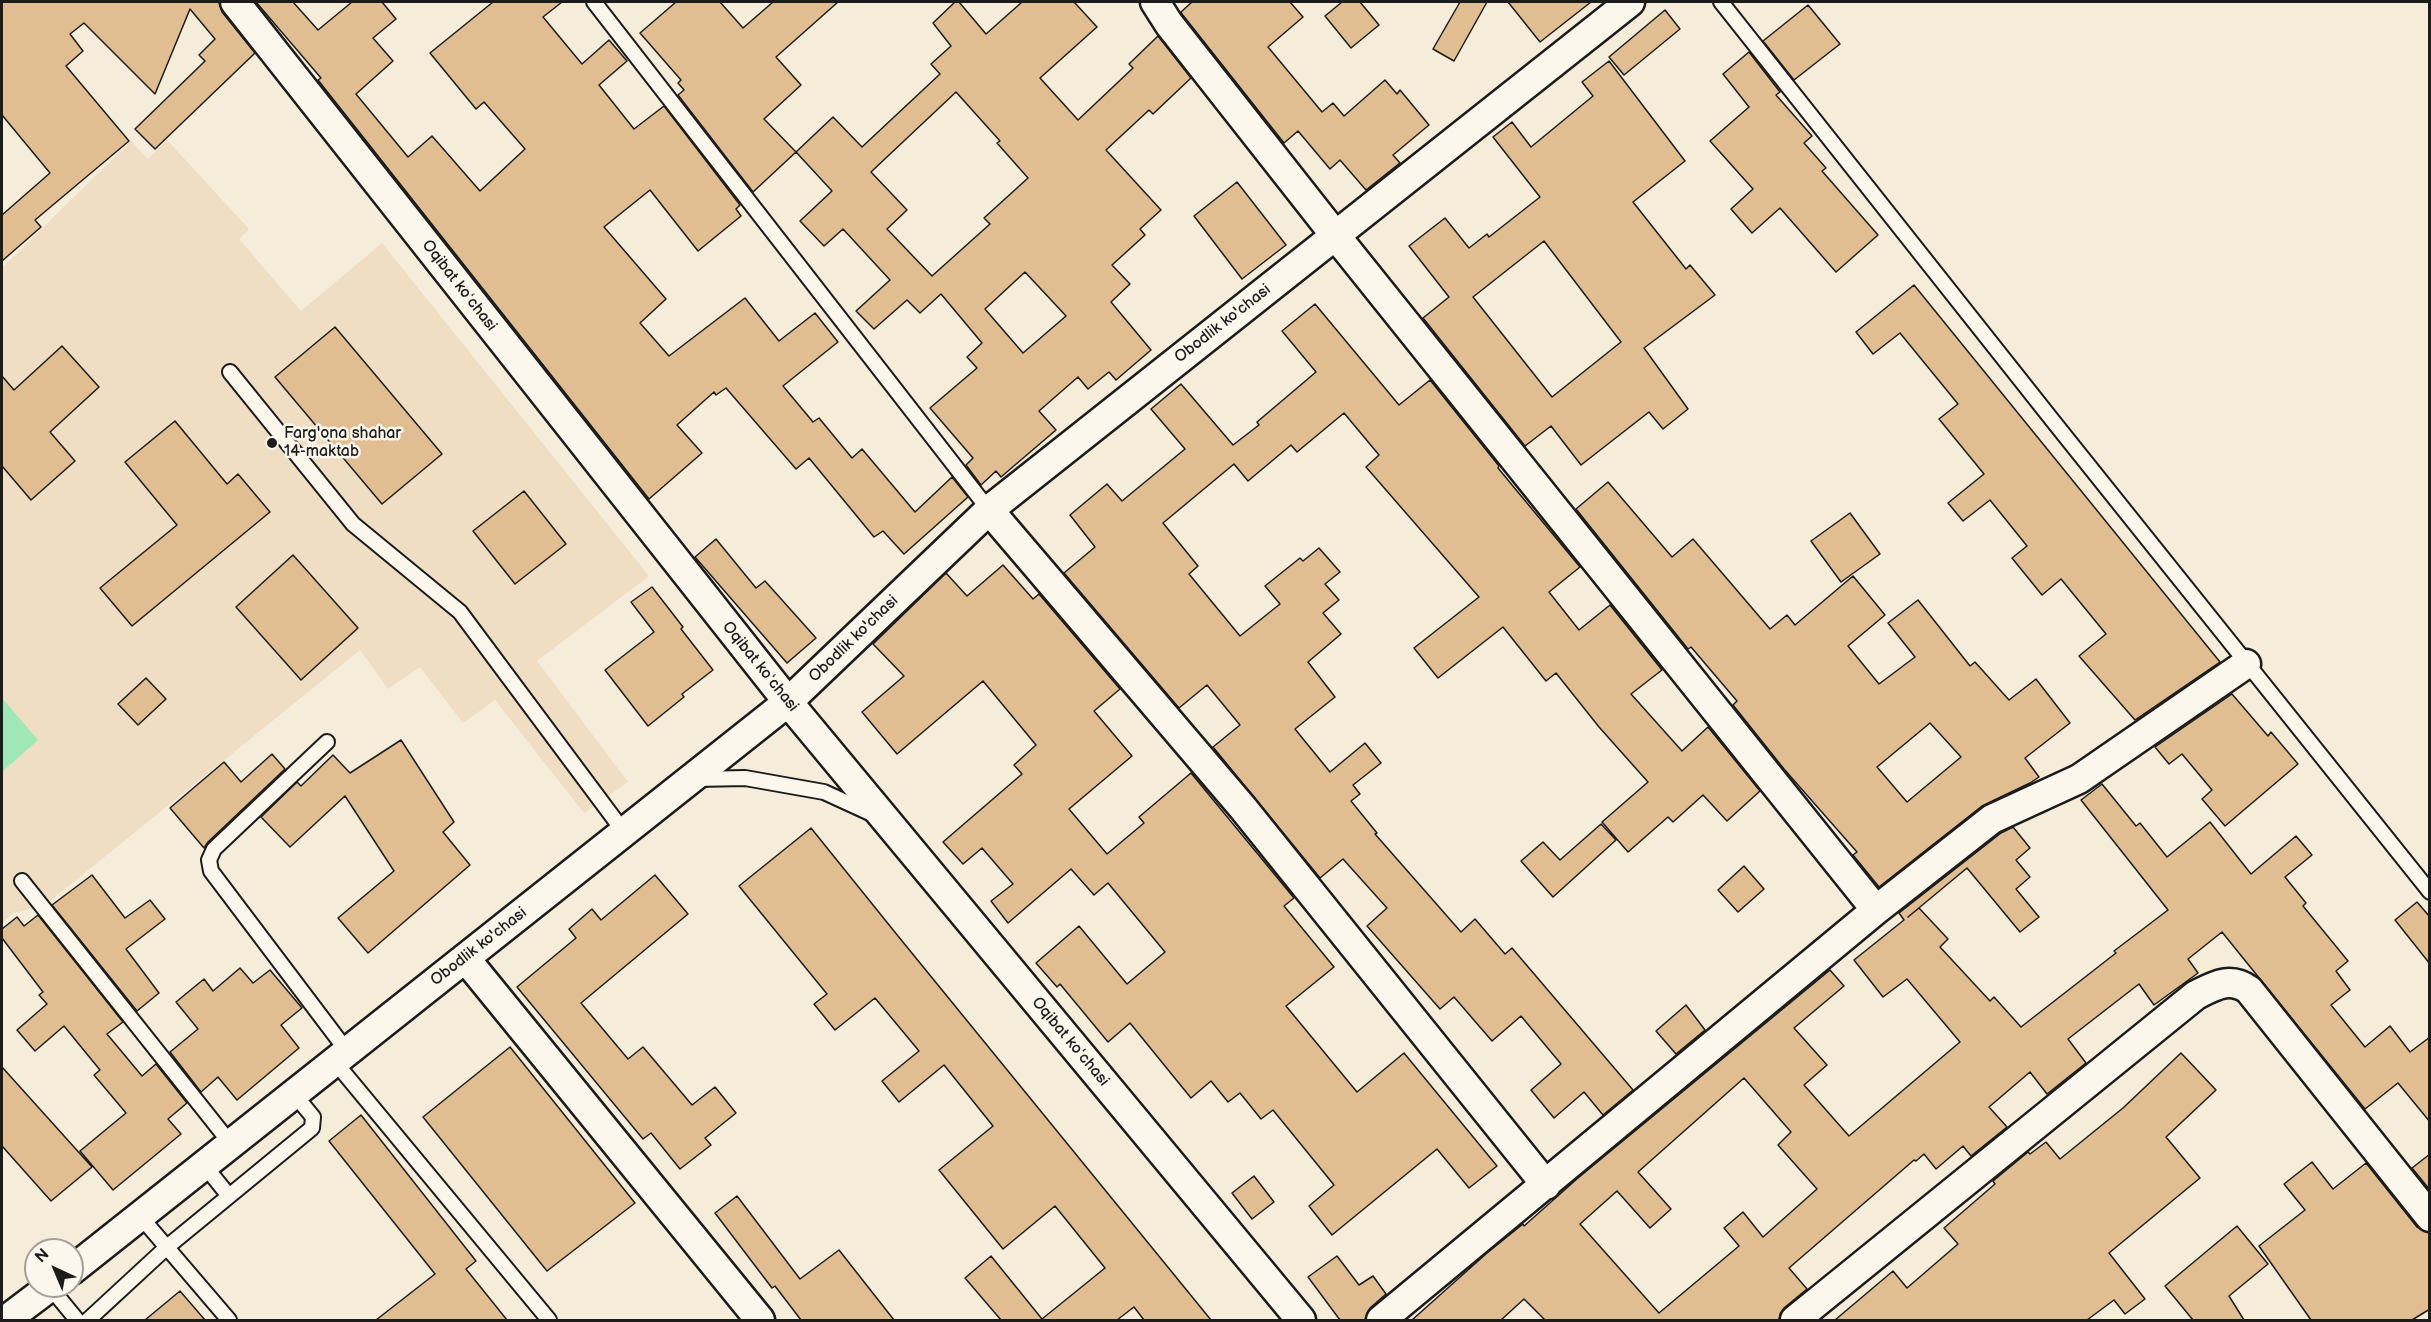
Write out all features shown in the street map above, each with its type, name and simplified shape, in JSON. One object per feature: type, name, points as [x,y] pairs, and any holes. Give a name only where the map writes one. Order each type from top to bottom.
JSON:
[{"type":"street","name":"Oqibat koʻchasi","points":[[235,2],[788,702],[1301,1320]]},
{"type":"street","name":"Obodlik ko'chasi","points":[[84,1260],[788,702],[989,510],[1630,2]]},
{"type":"street","points":[[1159,4],[1186,46],[1335,235],[1876,910]]},
{"type":"street","points":[[989,510],[1243,808],[1546,1185]]},
{"type":"street","points":[[1381,1320],[1876,910],[1992,819],[2079,779],[2246,664]]},
{"type":"street","points":[[465,958],[760,1320]]},
{"type":"street","points":[[1795,1320],[2196,995],[2217,985],[2231,982],[2241,984],[2249,990],[2430,1217]]},
{"type":"street","points":[[6,1320],[36,1298]]},
{"type":"lane","points":[[594,2],[989,510]]},
{"type":"lane","points":[[1721,2],[2246,664],[2430,892]]},
{"type":"lane","points":[[230,372],[353,524],[460,612],[624,832]]},
{"type":"lane","points":[[327,742],[214,849],[209,860],[211,871],[341,1057],[549,1320]]},
{"type":"lane","points":[[691,779],[745,778],[824,792],[887,821]]},
{"type":"lane","points":[[22,881],[231,1144]]},
{"type":"lane","points":[[88,1320],[167,1247],[312,1128],[313,1117],[294,1094]]},
{"type":"lane","points":[[204,1165],[229,1196]]},
{"type":"lane","points":[[140,1216],[229,1320]]},
{"type":"lane","points":[[60,1298],[77,1320]]},
{"type":"shaded area","name":"Farg'ona shahar 14-maktab","points":[[167,140],[249,229],[239,239],[301,311],[382,243],[649,576],[537,661],[628,782],[584,813],[495,700],[463,723],[420,667],[388,689],[360,650],[44,906],[13,913],[2,923],[2,268],[131,141],[148,159]]},
{"type":"green space","points":[[2,698],[38,740],[2,772]]},
{"type":"building","points":[[2,2],[219,2],[222,12],[255,53],[155,149],[135,129],[205,61],[199,55],[215,39],[190,9],[155,94],[84,23],[70,34],[83,51],[66,66],[129,141],[35,220],[41,227],[2,261],[2,215],[50,173],[2,115]]},
{"type":"building","points":[[256,2],[293,2],[318,30],[352,2],[382,2],[396,19],[373,38],[393,61],[356,94],[408,157],[432,136],[480,191],[525,149],[484,102],[476,109],[430,53],[493,2],[562,2],[543,17],[582,64],[609,40],[627,61],[599,85],[634,129],[664,106],[740,205],[736,209],[741,216],[698,251],[650,190],[604,227],[666,299],[640,323],[669,356],[745,298],[779,341],[815,313],[838,342],[783,386],[813,422],[819,418],[852,458],[862,449],[915,512],[952,477],[968,497],[904,554],[883,531],[874,537],[809,458],[796,469],[726,388],[716,395],[714,392],[677,425],[702,453],[649,499],[318,80],[321,78]]},
{"type":"building","points":[[676,2],[720,2],[743,28],[773,2],[838,2],[776,57],[801,85],[764,119],[796,152],[753,192],[678,95],[684,90],[678,83],[681,80],[640,33]]},
{"type":"building","points":[[955,2],[959,2],[986,34],[1022,2],[1074,2],[1097,27],[1040,78],[1078,120],[1133,68],[1129,64],[1158,36],[1191,78],[1153,114],[1149,110],[1106,150],[1161,210],[1140,229],[1145,235],[1112,265],[1130,284],[1111,302],[1151,350],[1116,380],[1109,372],[1088,389],[1078,377],[1039,411],[1056,430],[1001,477],[996,471],[981,485],[966,465],[973,458],[930,408],[977,368],[967,357],[982,343],[941,294],[920,313],[907,300],[874,329],[856,311],[890,280],[843,229],[824,246],[800,221],[832,191],[796,152],[833,117],[862,147],[940,74],[931,64],[951,46],[933,23]],"holes":[[[956,92],[1000,141],[997,143],[1028,178],[984,218],[990,224],[932,276],[887,229],[907,210],[871,172]],[[1025,272],[1066,316],[1023,353],[985,309]]]},
{"type":"building","points":[[1192,2],[1290,2],[1303,17],[1268,47],[1322,112],[1333,103],[1344,116],[1385,80],[1397,94],[1400,90],[1429,125],[1393,155],[1400,163],[1366,190],[1340,160],[1330,169],[1298,131],[1284,143],[1182,14],[1181,12]]},
{"type":"building","points":[[1342,2],[1360,2],[1379,25],[1351,48],[1325,16]]},
{"type":"building","points":[[1460,2],[1487,2],[1454,61],[1433,49]]},
{"type":"building","points":[[1508,2],[1591,2],[1540,42]]},
{"type":"building","points":[[1808,5],[1840,44],[1794,80],[1763,41]]},
{"type":"building","points":[[1665,10],[1680,29],[1624,75],[1609,57]]},
{"type":"building","points":[[1749,52],[1780,92],[1776,95],[1812,136],[1804,143],[1826,168],[1822,171],[1878,235],[1836,272],[1780,208],[1752,233],[1731,209],[1753,189],[1710,141],[1749,107],[1723,74]]},
{"type":"building","points":[[1609,61],[1685,161],[1633,202],[1686,269],[1690,265],[1715,295],[1644,348],[1688,409],[1663,429],[1649,412],[1581,465],[1551,426],[1525,446],[1423,318],[1449,297],[1409,246],[1445,218],[1469,248],[1487,234],[1489,237],[1540,197],[1493,137],[1512,122],[1531,147],[1593,96],[1582,82]],"holes":[[[1544,241],[1621,342],[1552,397],[1473,297]]]},
{"type":"building","points":[[1237,182],[1286,245],[1242,279],[1194,216]]},
{"type":"building","points":[[1914,285],[2220,662],[2135,720],[2079,656],[2106,634],[2061,579],[2042,595],[2012,558],[2027,546],[1990,500],[1963,521],[1948,503],[1984,474],[1939,419],[1958,404],[1900,333],[1873,354],[1856,332]]},
{"type":"building","points":[[1315,304],[1399,405],[1430,380],[1499,466],[1498,468],[1580,567],[1549,592],[1579,630],[1610,605],[1662,670],[1631,694],[1682,751],[1708,727],[1760,791],[1727,821],[1703,795],[1673,822],[1668,817],[1628,852],[1602,822],[1648,782],[1599,727],[1556,673],[1546,681],[1503,627],[1438,678],[1414,648],[1479,597],[1366,467],[1379,455],[1344,413],[1297,452],[1291,445],[1248,481],[1234,464],[1163,523],[1198,566],[1189,574],[1240,636],[1280,604],[1265,586],[1300,558],[1303,561],[1319,548],[1340,572],[1325,584],[1339,600],[1323,613],[1341,634],[1308,662],[1335,697],[1295,729],[1330,772],[1365,743],[1381,763],[1353,785],[1360,794],[1351,801],[1377,833],[1375,834],[1461,932],[1475,919],[1505,954],[1512,948],[1633,1090],[1603,1115],[1584,1092],[1554,1118],[1531,1090],[1561,1064],[1521,1016],[1492,1041],[1454,997],[1440,1009],[1367,926],[1387,908],[1343,859],[1320,878],[1213,747],[1240,725],[1207,685],[1179,708],[1064,573],[1095,547],[1070,515],[1107,484],[1122,501],[1185,449],[1151,409],[1181,384],[1233,445],[1259,425],[1257,422],[1316,372],[1282,331]]},
{"type":"building","points":[[335,327],[442,454],[382,504],[275,377]]},
{"type":"building","points":[[62,346],[99,387],[50,432],[75,461],[31,500],[2,466],[2,376],[14,390]]},
{"type":"building","points":[[175,421],[227,484],[238,474],[270,512],[132,626],[100,588],[177,525],[125,462]]},
{"type":"building","points":[[1608,482],[1672,557],[1693,539],[1770,629],[1787,615],[1795,625],[1853,576],[1885,615],[1848,646],[1879,684],[1915,657],[1888,623],[1918,600],[1970,666],[1975,662],[2009,700],[2036,679],[2070,723],[2025,758],[2039,777],[1982,806],[1879,887],[1853,855],[1857,852],[1784,769],[1733,705],[1737,701],[1691,647],[1688,649],[1576,509]],"holes":[[[1930,723],[1961,757],[1907,802],[1877,767]]]},
{"type":"building","points":[[524,491],[566,544],[515,584],[473,531]]},
{"type":"building","points":[[1850,513],[1880,554],[1841,582],[1811,541]]},
{"type":"building","points":[[716,539],[756,588],[765,581],[816,638],[787,663],[695,557]]},
{"type":"building","points":[[293,555],[358,628],[301,680],[236,607]]},
{"type":"building","points":[[1003,565],[1033,599],[1039,594],[1120,689],[1094,711],[1132,756],[1069,809],[1107,854],[1144,823],[1139,817],[1191,773],[1294,898],[1284,906],[1334,967],[1286,1006],[1357,1092],[1404,1053],[1497,1166],[1469,1188],[1437,1149],[1332,1235],[1309,1206],[1334,1185],[1273,1110],[1261,1119],[1240,1093],[1228,1102],[1211,1081],[1191,1098],[1130,1023],[1108,1042],[1060,984],[1057,987],[1036,963],[1079,926],[1127,984],[1165,952],[1108,883],[1094,895],[1071,869],[1008,923],[991,901],[1013,884],[982,848],[963,864],[943,842],[1022,774],[1014,765],[1036,745],[983,681],[897,754],[862,712],[904,676],[873,644],[946,573],[967,596]]},
{"type":"building","points":[[652,587],[713,670],[682,694],[684,697],[648,726],[605,670],[654,632],[631,602]]},
{"type":"building","points":[[146,678],[166,699],[138,725],[118,704]]},
{"type":"building","points":[[2232,694],[2268,736],[2271,732],[2298,764],[2225,826],[2202,799],[2212,790],[2182,754],[2169,764],[2155,747]]},
{"type":"building","points":[[401,740],[454,822],[443,832],[470,865],[368,953],[338,918],[394,871],[345,796],[290,847],[261,817],[297,782],[301,786],[333,755],[350,773]]},
{"type":"building","points":[[272,754],[285,769],[204,848],[170,808],[224,762],[241,782]]},
{"type":"building","points":[[2102,784],[2136,826],[2140,823],[2167,857],[2210,822],[2251,874],[2296,836],[2312,855],[2285,877],[2306,903],[2303,906],[2348,961],[2336,971],[2350,990],[2331,1005],[2365,1047],[2390,1026],[2410,1052],[2430,1037],[2430,1122],[2398,1083],[2365,1109],[2222,932],[2188,959],[2198,973],[2154,1005],[2139,984],[2068,1039],[2086,1063],[2047,1094],[2030,1072],[1989,1107],[2007,1127],[1971,1156],[1963,1146],[1936,1169],[1924,1154],[1916,1161],[1914,1160],[1789,1268],[1807,1289],[1784,1308],[1779,1320],[1545,1320],[1524,1299],[1501,1320],[1412,1320],[1487,1253],[1523,1224],[1524,1226],[1578,1178],[1830,970],[1844,986],[1794,1028],[1827,1065],[1804,1085],[1849,1136],[1960,1042],[1907,979],[1883,997],[1854,960],[1904,920],[1899,913],[2001,833],[2013,827],[2030,848],[2016,860],[2030,877],[2016,889],[2039,917],[2020,932],[1967,868],[1908,917],[1919,908],[1948,939],[1940,947],[1990,1001],[1994,997],[2021,1027],[2168,910],[2081,800]],"holes":[[[1744,1078],[1791,1132],[1778,1145],[1817,1189],[1763,1237],[1743,1212],[1724,1228],[1739,1246],[1659,1313],[1580,1224],[1617,1191],[1650,1228],[1671,1209],[1638,1172]]]},
{"type":"building","points":[[1601,824],[1616,840],[1553,897],[1521,861],[1543,842],[1560,860]]},
{"type":"building","points":[[811,828],[1211,1320],[1144,1320],[1134,1307],[1117,1320],[1001,1320],[965,1278],[991,1256],[1042,1319],[1105,1268],[1055,1206],[1003,1249],[939,1170],[993,1126],[944,1065],[899,1102],[882,1081],[919,1051],[875,998],[835,1030],[814,1004],[827,994],[739,886]]},
{"type":"building","points":[[1744,866],[1764,889],[1738,912],[1718,890]]},
{"type":"building","points":[[92,875],[125,918],[150,900],[165,919],[126,949],[159,993],[137,1011],[52,905]]},
{"type":"building","points":[[655,875],[688,914],[581,1003],[628,1059],[643,1047],[692,1105],[715,1087],[736,1113],[705,1138],[711,1145],[680,1169],[651,1133],[643,1139],[517,987],[576,938],[569,929],[592,909],[601,920]]},
{"type":"building","points":[[2417,902],[2430,917],[2430,964],[2395,920]]},
{"type":"building","points":[[38,915],[123,1022],[107,1034],[142,1076],[156,1064],[187,1103],[168,1119],[181,1134],[113,1190],[80,1151],[126,1113],[94,1075],[100,1070],[64,1026],[35,1051],[17,1030],[47,1004],[39,995],[43,992],[2,938],[2,929],[17,917],[24,926]]},
{"type":"building","points":[[240,968],[253,983],[270,970],[302,1008],[281,1025],[299,1048],[237,1100],[218,1077],[201,1092],[170,1052],[198,1029],[176,1002],[204,979],[213,991]]},
{"type":"building","points":[[1686,1005],[1705,1030],[1676,1054],[1656,1031]]},
{"type":"building","points":[[510,1047],[635,1203],[547,1271],[423,1117]]},
{"type":"building","points":[[2181,1053],[2216,1090],[2166,1137],[2200,1178],[2109,1253],[2145,1299],[2125,1314],[2114,1300],[2087,1320],[1835,1320],[1893,1271],[1907,1288],[1958,1244],[1944,1228],[1995,1184],[1993,1181],[2028,1152],[2030,1154],[2046,1142],[2060,1159],[2123,1108]]},
{"type":"building","points":[[2,1067],[92,1167],[51,1201],[2,1146]]},
{"type":"building","points":[[361,1115],[476,1261],[466,1269],[507,1320],[376,1320],[435,1274],[329,1141]]},
{"type":"building","points":[[2430,1154],[2430,1190],[2412,1168]]},
{"type":"building","points":[[2312,1162],[2333,1189],[2366,1163],[2417,1227],[2430,1233],[2430,1309],[2412,1320],[2311,1320],[2259,1246],[2305,1210],[2284,1184]]},
{"type":"building","points":[[1254,1176],[1274,1202],[1252,1219],[1232,1193]]},
{"type":"building","points":[[737,1196],[800,1279],[839,1250],[894,1320],[801,1320],[775,1286],[772,1288],[715,1213]]},
{"type":"building","points":[[2237,1226],[2268,1264],[2229,1296],[2244,1320],[2193,1320],[2165,1286]]},
{"type":"building","points":[[1337,1256],[1359,1285],[1373,1276],[1386,1294],[1370,1308],[1365,1320],[1340,1320],[1308,1277]]},
{"type":"building","points":[[180,1291],[205,1320],[145,1320]]},
{"type":"place","name":"Farg'ona shahar 14-maktab","points":[[272,443]]}]
